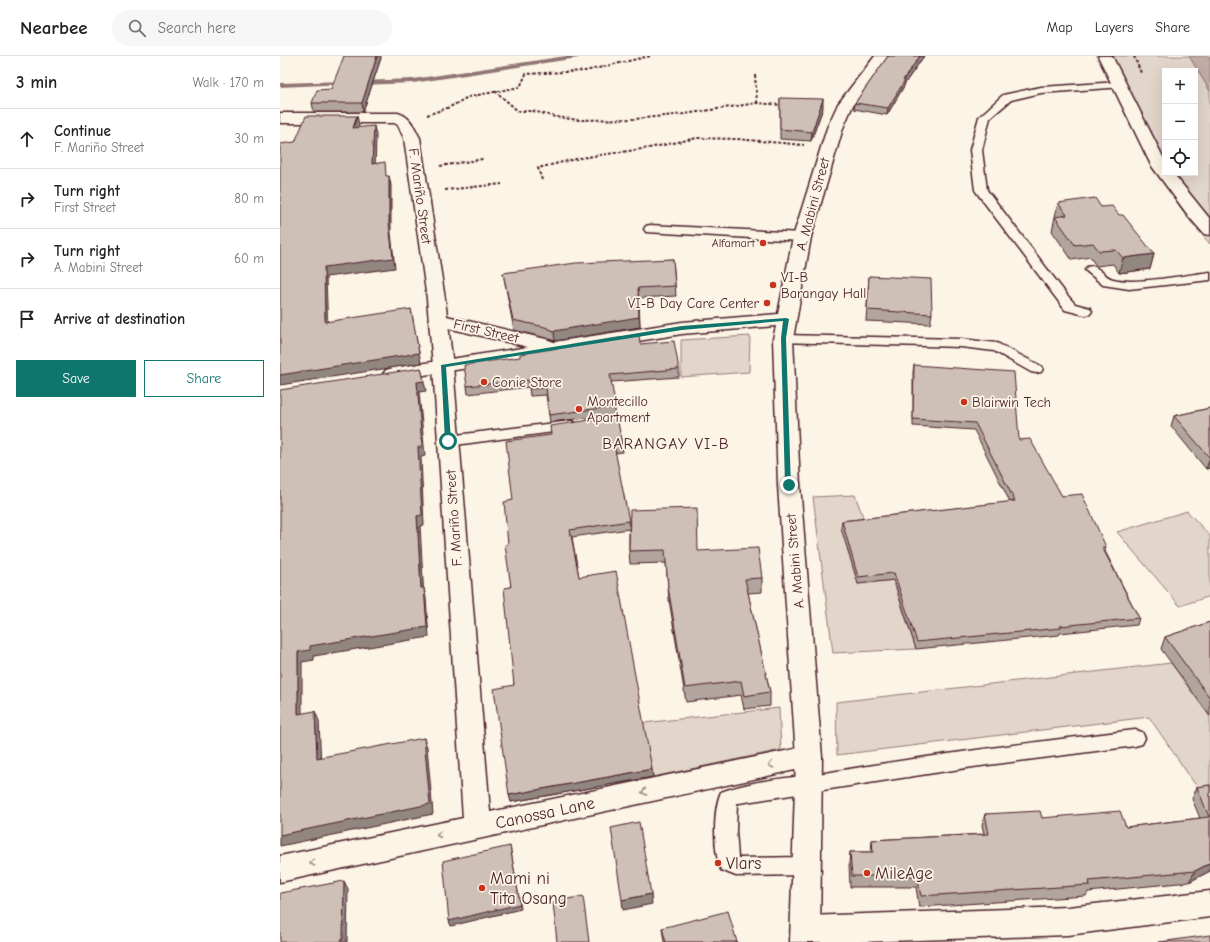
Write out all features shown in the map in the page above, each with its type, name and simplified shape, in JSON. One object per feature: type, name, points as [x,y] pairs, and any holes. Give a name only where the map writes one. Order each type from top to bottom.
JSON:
[{"type":"street","name":"A. Mabini Street","points":[[806,936],[809,757],[789,485],[785,329],[802,237],[828,147],[846,104],[882,56]]},
{"type":"street","points":[[1105,56],[1159,165],[1210,230]]},
{"type":"street","name":"F. Mariño Street","points":[[280,118],[398,118],[409,128],[417,169],[443,366],[477,827]]},
{"type":"street","name":"First Street","points":[[438,320],[557,348]]},
{"type":"street","name":"First Street","points":[[373,378],[682,328],[785,329]]},
{"type":"street","name":"Canossa Lane","points":[[280,869],[809,757]]},
{"type":"street","points":[[806,936],[1068,921],[1210,904]]},
{"type":"lane","points":[[1085,310],[1070,307],[1062,298],[981,190],[976,150],[985,118],[1007,97],[1041,90],[1119,85]]},
{"type":"lane","points":[[650,229],[802,237]]},
{"type":"lane","points":[[1092,270],[1108,282],[1129,285],[1210,276]]},
{"type":"lane","points":[[785,329],[997,347],[1036,369]]},
{"type":"lane","points":[[448,441],[587,424]]},
{"type":"lane","points":[[807,866],[736,867],[728,863],[726,851],[726,815],[728,798],[739,793],[809,784],[863,774],[1135,738]]},
{"type":"path","points":[[409,128],[430,113],[450,107],[468,97],[520,87],[526,74],[585,71],[650,56]]},
{"type":"path","points":[[755,75],[757,103]]},
{"type":"path","points":[[495,91],[518,111],[533,111],[556,117],[579,120],[635,119],[677,115],[757,103],[786,104]]},
{"type":"path","points":[[542,180],[538,168],[559,162],[695,138],[746,139],[828,147]]},
{"type":"path","points":[[417,169],[483,159]]},
{"type":"path","points":[[420,193],[502,184]]},
{"type":"shaded area","points":[[1101,56],[1189,56],[1196,68],[1162,68],[1162,176],[1198,176],[1198,71],[1210,91],[1210,244],[1185,215],[1155,166]]},
{"type":"shaded area","points":[[1189,56],[1210,56],[1210,91],[1198,71],[1198,68],[1196,68]]},
{"type":"shaded area","points":[[750,336],[749,372],[681,377],[681,340]]},
{"type":"shaded area","points":[[855,495],[866,525],[858,584],[893,580],[916,649],[833,653],[813,497]]},
{"type":"shaded area","points":[[1187,511],[1210,536],[1210,596],[1180,606],[1117,532]]},
{"type":"shaded area","points":[[1171,663],[1210,717],[1210,788],[1201,793],[1149,717],[837,755],[836,702]]},
{"type":"shaded area","points":[[779,708],[781,750],[653,777],[643,723]]},
{"type":"building","points":[[344,56],[377,56],[362,103],[312,103],[317,90],[331,89]]},
{"type":"building","points":[[888,56],[920,56],[903,80],[905,80],[888,108],[855,103]]},
{"type":"building","points":[[780,98],[823,99],[812,132],[780,129]]},
{"type":"building","points":[[306,116],[357,116],[353,128],[374,126],[372,164],[385,162],[386,176],[389,176],[389,223],[393,258],[324,267],[325,322],[411,309],[419,353],[280,375],[280,144],[295,142]]},
{"type":"building","points":[[1095,198],[1101,207],[1112,206],[1119,215],[1123,215],[1154,254],[1123,258],[1116,250],[1099,251],[1093,243],[1075,245],[1055,217],[1067,215],[1058,203]]},
{"type":"building","points":[[673,259],[675,286],[638,288],[639,317],[554,331],[545,327],[513,320],[503,273],[576,263]]},
{"type":"building","points":[[869,276],[931,279],[932,314],[867,310]]},
{"type":"building","points":[[639,335],[640,344],[674,341],[679,369],[610,375],[616,409],[610,407],[549,415],[546,388],[529,389],[529,380],[467,386],[464,365],[520,357],[520,354]]},
{"type":"building","points":[[914,365],[1014,372],[1019,440],[1030,439],[1062,496],[1082,494],[1106,547],[1102,547],[1139,618],[1060,626],[1061,628],[917,642],[894,573],[858,577],[842,521],[1015,501],[975,423],[913,419]]},
{"type":"building","points":[[421,368],[424,381],[417,382],[422,447],[418,447],[422,515],[417,516],[421,588],[424,588],[427,627],[310,646],[310,650],[298,652],[298,714],[315,711],[317,758],[424,738],[430,804],[280,835],[280,390]]},
{"type":"building","points":[[1210,408],[1210,458],[1174,416]]},
{"type":"building","points":[[617,416],[622,444],[614,445],[629,521],[570,530],[579,577],[616,571],[652,769],[509,795],[494,689],[514,685],[504,588],[511,587],[505,545],[508,544],[504,502],[513,500],[506,441],[551,435],[550,426]]},
{"type":"building","points":[[697,508],[698,551],[758,548],[762,578],[745,579],[770,692],[744,696],[741,681],[685,688],[668,587],[665,550],[629,551],[630,510]]},
{"type":"building","points":[[1210,622],[1210,698],[1165,637]]},
{"type":"building","points":[[1210,785],[1210,863],[1195,871],[1089,881],[1090,885],[921,896],[917,876],[852,876],[850,852],[873,852],[872,840],[989,834],[985,814],[1040,811],[1042,818],[1120,811],[1126,827],[1209,817],[1197,787]]},
{"type":"building","points":[[639,822],[651,894],[622,900],[611,828]]},
{"type":"building","name":"Mami ni Tita Osang","points":[[510,846],[520,904],[449,921],[443,861]]},
{"type":"building","points":[[344,881],[343,939],[341,939],[341,942],[280,942],[280,893]]},
{"type":"building","points":[[583,896],[589,942],[557,942],[553,902]]},
{"type":"building","points":[[728,911],[737,942],[666,942],[662,928]]},
{"type":"building","points":[[1210,935],[1210,942],[1160,942]]},
{"type":"waterway","points":[[361,83],[413,81],[578,56]]},
{"type":"waterway","points":[[280,85],[345,83]]},
{"type":"place","name":"Alfamart","points":[[763,243]]},
{"type":"place","name":"VI-B Barangay Hall","points":[[773,285]]},
{"type":"place","name":"VI-B Day Care Center","points":[[767,303]]},
{"type":"place","name":"Conie Store","points":[[484,382]]},
{"type":"place","name":"Blairwin Tech","points":[[964,402]]},
{"type":"place","name":"Montecillo Apartment","points":[[579,409]]},
{"type":"place","name":"Vlars","points":[[718,863]]},
{"type":"place","name":"MileAge","points":[[867,873]]},
{"type":"place","name":"Mami ni Tita Osang","points":[[482,888]]},
{"type":"district","name":"BARANGAY VI-B","points":[[666,444]]},
{"type":"route","points":[[448,441],[443,366],[682,328],[786,319],[784,338],[789,485]]}]
